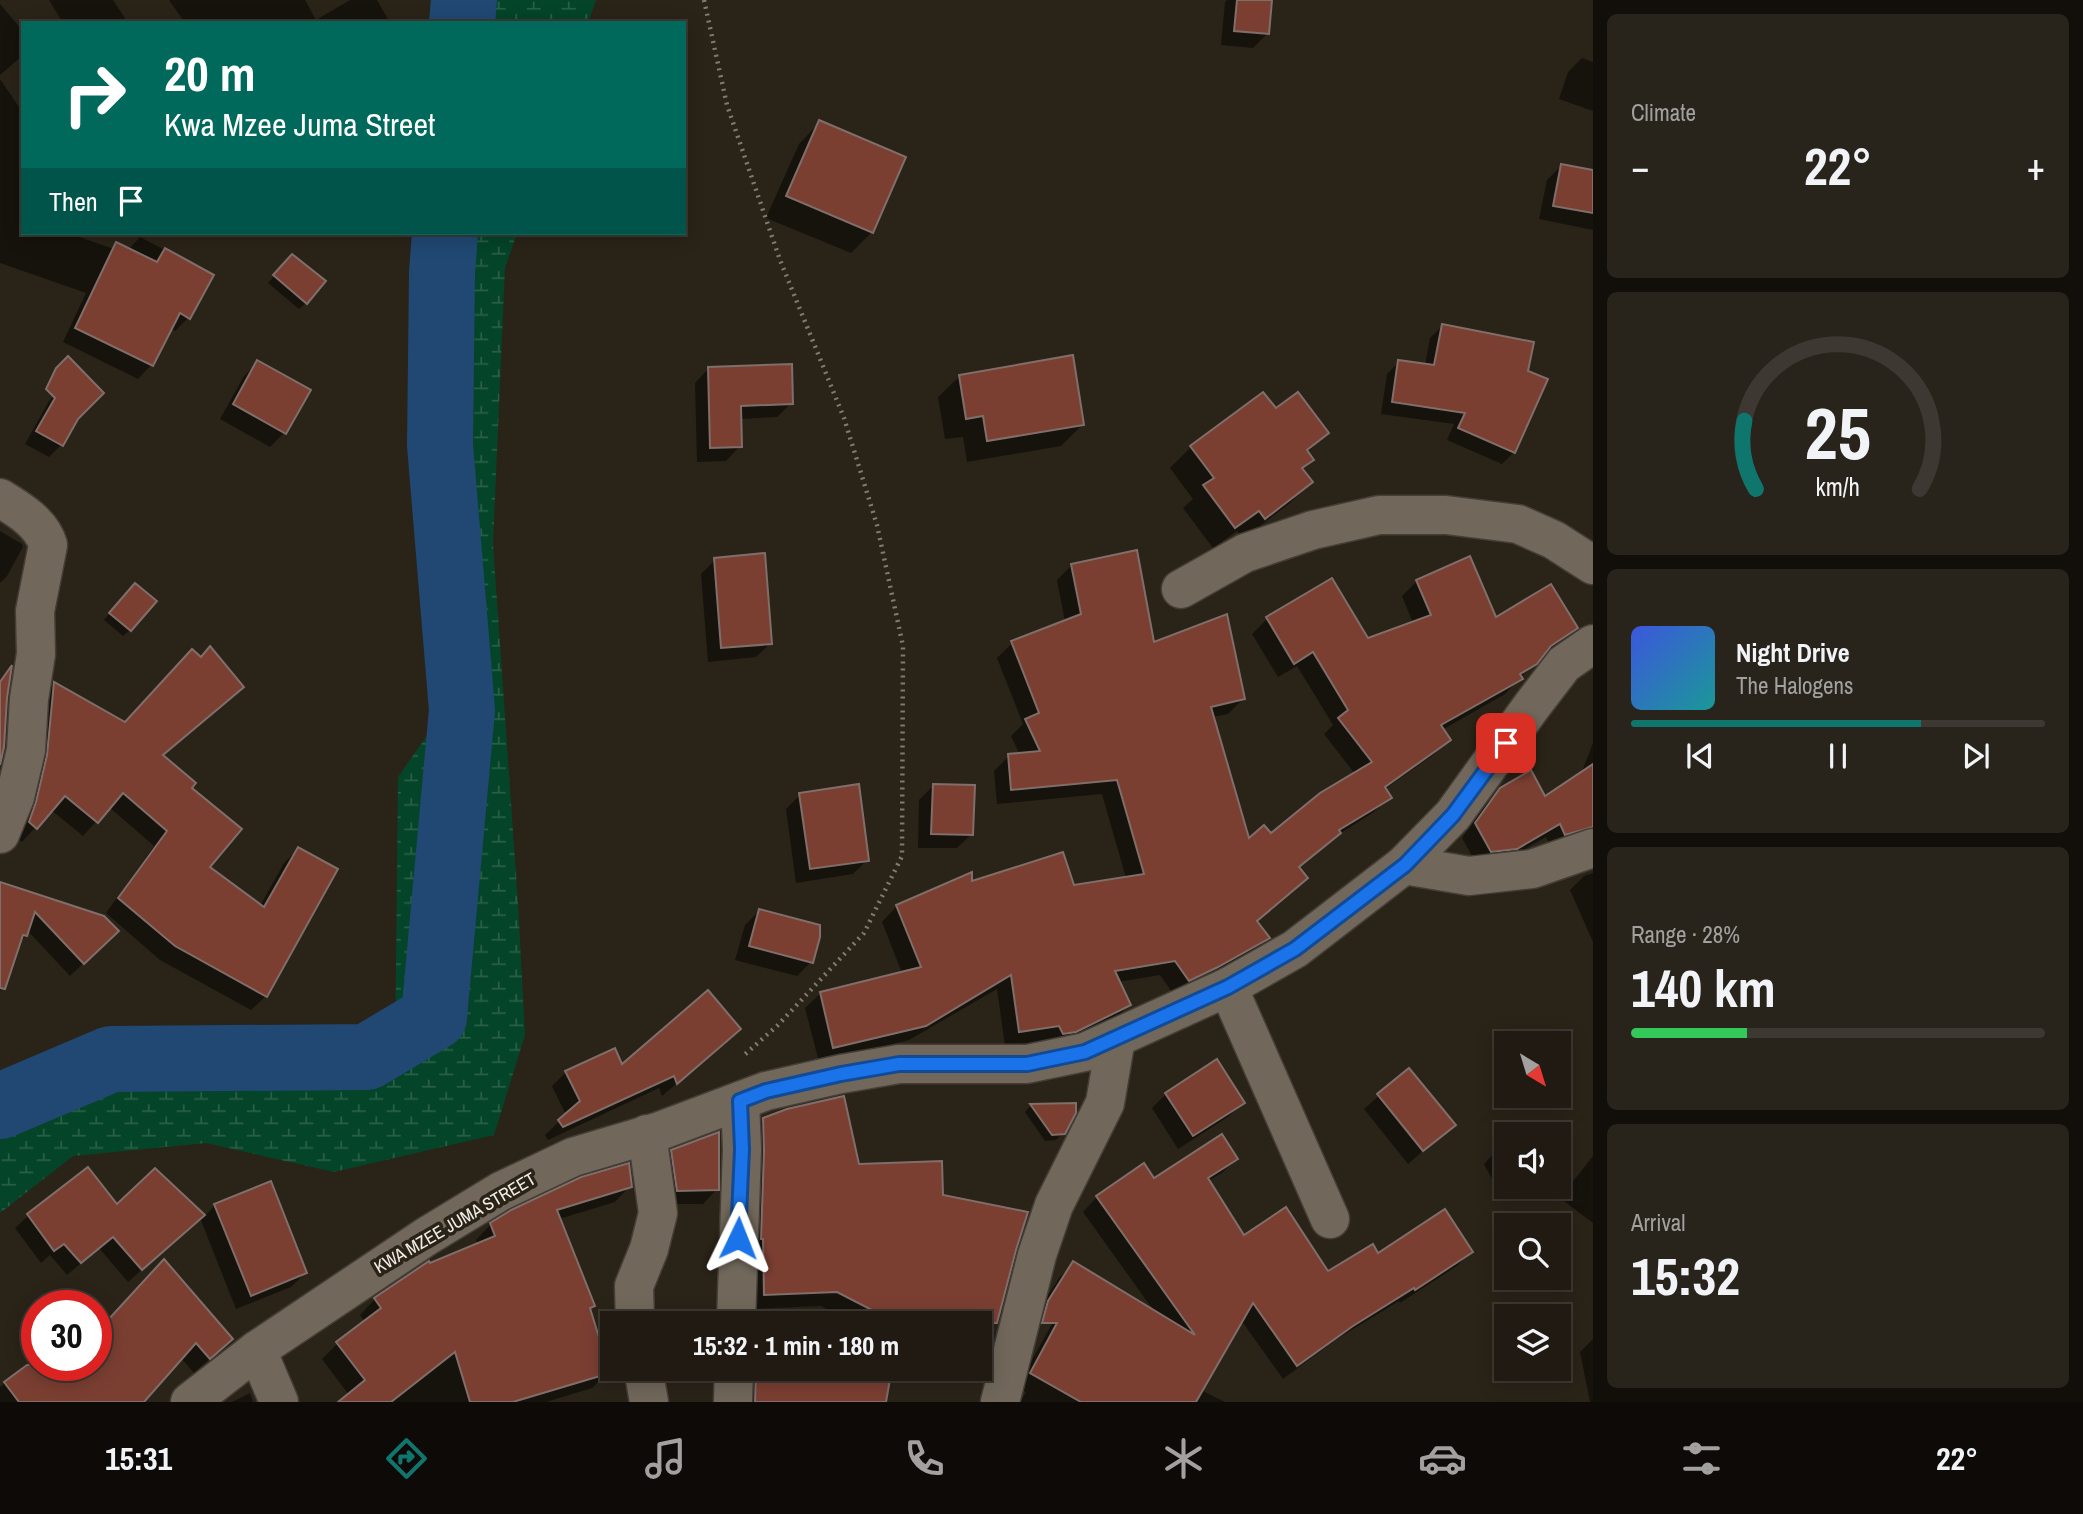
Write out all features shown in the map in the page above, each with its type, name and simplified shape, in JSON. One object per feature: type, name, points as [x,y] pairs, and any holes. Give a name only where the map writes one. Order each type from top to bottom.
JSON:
[{"type":"street","points":[[0,498],[38,526],[45,535],[47,545],[36,611],[36,654],[29,699],[26,750],[15,797],[0,834]]},
{"type":"street","points":[[1181,589],[1245,554],[1313,530],[1379,516],[1447,515],[1518,524],[1554,540],[1593,565]]},
{"type":"street","name":"KWA MZEE JUMA STREET","points":[[190,1402],[257,1350],[357,1281],[501,1192],[573,1157],[647,1134],[766,1091],[841,1074],[899,1064],[1027,1064],[1085,1052],[1228,987],[1295,949],[1405,865],[1453,815],[1564,664],[1593,644]]},
{"type":"street","points":[[1405,865],[1469,876],[1532,869],[1593,848]]},
{"type":"street","points":[[1228,987],[1330,1219]]},
{"type":"street","points":[[1000,1402],[1037,1255],[1055,1205],[1105,1103],[1116,1038]]},
{"type":"street","points":[[736,1311],[742,1149],[740,1101]]},
{"type":"street","points":[[635,1311],[634,1286],[649,1249],[658,1213],[647,1134]]},
{"type":"street","points":[[257,1350],[279,1402]]},
{"type":"street","points":[[645,1381],[649,1402]]},
{"type":"street","points":[[733,1402],[734,1381]]},
{"type":"path","points":[[704,0],[727,106],[780,260],[844,418],[877,525],[903,646],[902,856],[864,933],[778,1025],[738,1060]]},
{"type":"green space","points":[[475,0],[596,0],[589,21],[474,21]]},
{"type":"green space","points":[[444,235],[516,235],[505,268],[493,544],[525,1035],[494,1135],[334,1172],[206,1143],[73,1156],[0,1213],[0,1117],[85,1063],[395,1062],[398,777],[462,685],[436,288]]},
{"type":"building","points":[[1237,0],[1272,0],[1269,34],[1234,31]]},
{"type":"building","points":[[819,120],[906,157],[873,233],[786,196]]},
{"type":"building","points":[[1561,164],[1593,170],[1593,213],[1553,206]]},
{"type":"building","points":[[116,242],[157,262],[165,248],[214,275],[190,319],[180,313],[153,366],[75,328]]},
{"type":"building","points":[[292,254],[326,281],[307,304],[273,275]]},
{"type":"building","points":[[1442,324],[1534,342],[1528,371],[1548,379],[1515,453],[1458,428],[1465,413],[1392,402],[1398,360],[1434,365]]},
{"type":"building","points":[[1073,355],[1084,425],[987,441],[983,416],[966,419],[959,375]]},
{"type":"building","points":[[68,356],[104,393],[78,419],[63,446],[36,431],[55,398],[46,389],[56,368]]},
{"type":"building","points":[[257,360],[311,390],[286,434],[233,404]]},
{"type":"building","points":[[792,364],[793,404],[741,406],[742,447],[710,448],[708,367]]},
{"type":"building","points":[[1263,392],[1276,408],[1298,392],[1329,433],[1307,450],[1314,460],[1302,468],[1313,482],[1265,519],[1259,511],[1235,528],[1203,485],[1214,478],[1190,446]]},
{"type":"building","points":[[1137,550],[1154,642],[1227,614],[1245,699],[1211,707],[1249,838],[1264,825],[1271,833],[1320,793],[1372,762],[1338,718],[1348,710],[1313,652],[1294,664],[1266,617],[1332,578],[1368,638],[1431,615],[1416,580],[1470,556],[1496,617],[1551,584],[1578,628],[1551,646],[1537,664],[1520,674],[1523,679],[1441,725],[1451,740],[1385,787],[1392,798],[1339,830],[1341,833],[1299,867],[1308,878],[1257,921],[1270,938],[1189,981],[1175,961],[1115,971],[1131,1005],[1076,1032],[1063,1034],[1059,1026],[1019,1032],[1011,975],[926,1026],[833,1048],[820,992],[921,967],[896,905],[972,872],[972,881],[1063,852],[1074,885],[1144,874],[1117,780],[1011,790],[1008,754],[1040,751],[1025,719],[1039,713],[1011,641],[1081,614],[1071,564]]},
{"type":"building","points":[[765,553],[772,644],[721,648],[714,558]]},
{"type":"building","points":[[135,583],[157,601],[131,631],[109,613]]},
{"type":"building","points":[[210,646],[244,687],[163,755],[196,783],[192,788],[242,829],[210,867],[264,907],[298,847],[338,869],[267,997],[175,946],[118,898],[167,831],[123,793],[98,823],[65,796],[37,829],[29,822],[47,755],[54,682],[125,722],[192,649],[201,657]]},
{"type":"building","points":[[12,665],[4,747],[0,765],[0,682]]},
{"type":"building","points":[[1593,764],[1593,827],[1565,835],[1560,824],[1517,849],[1491,852],[1475,823],[1500,788],[1531,770],[1545,796]]},
{"type":"building","points":[[859,784],[869,861],[810,869],[799,793]]},
{"type":"building","points":[[933,784],[975,785],[973,835],[931,834]]},
{"type":"building","points":[[0,882],[104,916],[119,931],[84,964],[35,912],[27,936],[23,935],[5,989],[0,988]]},
{"type":"building","points":[[759,909],[820,925],[820,937],[813,963],[749,946]]},
{"type":"building","points":[[708,990],[741,1029],[677,1084],[674,1076],[563,1127],[558,1120],[580,1101],[565,1071],[615,1048],[622,1064]]},
{"type":"building","points":[[1217,1059],[1245,1103],[1193,1136],[1165,1093]]},
{"type":"building","points":[[1409,1068],[1456,1125],[1423,1151],[1377,1094]]},
{"type":"building","points":[[844,1096],[859,1164],[942,1161],[943,1195],[1028,1212],[997,1323],[992,1323],[992,1311],[874,1311],[837,1292],[764,1295],[761,1239],[763,1118],[787,1109]]},
{"type":"building","points":[[1076,1103],[1076,1113],[1065,1134],[1052,1135],[1030,1104]]},
{"type":"building","points":[[719,1132],[719,1190],[677,1191],[671,1150]]},
{"type":"building","points":[[1222,1134],[1238,1159],[1208,1178],[1244,1235],[1286,1207],[1328,1271],[1373,1244],[1378,1253],[1445,1209],[1473,1252],[1353,1326],[1297,1366],[1253,1303],[1196,1402],[1081,1402],[1030,1373],[1057,1323],[1042,1323],[1048,1301],[1073,1261],[1195,1335],[1096,1196],[1144,1163],[1154,1178]]},
{"type":"building","points":[[629,1163],[632,1187],[557,1210],[595,1306],[590,1308],[600,1340],[600,1376],[513,1402],[470,1402],[455,1352],[391,1402],[338,1402],[365,1380],[336,1342],[381,1308],[374,1298],[429,1261],[430,1263],[495,1236],[490,1223],[511,1210],[581,1177]]},
{"type":"building","points":[[88,1167],[117,1204],[155,1168],[205,1215],[142,1270],[113,1237],[81,1263],[64,1244],[54,1251],[27,1214]]},
{"type":"building","points":[[271,1181],[307,1273],[251,1296],[214,1204]]},
{"type":"building","points":[[164,1259],[233,1339],[210,1359],[196,1343],[144,1402],[19,1402],[4,1382],[21,1369],[21,1381],[112,1381],[112,1316]]},
{"type":"building","points":[[756,1381],[890,1381],[886,1402],[755,1402]]},
{"type":"waterway","points":[[462,21],[464,0]]},
{"type":"waterway","points":[[0,1106],[111,1059],[367,1057],[434,1017],[462,710],[440,445],[445,235]]},
{"type":"route","points":[[738,1238],[742,1149],[740,1101],[766,1091],[899,1064],[1027,1064],[1085,1052],[1228,987],[1295,949],[1405,865],[1453,815],[1506,743]]}]
